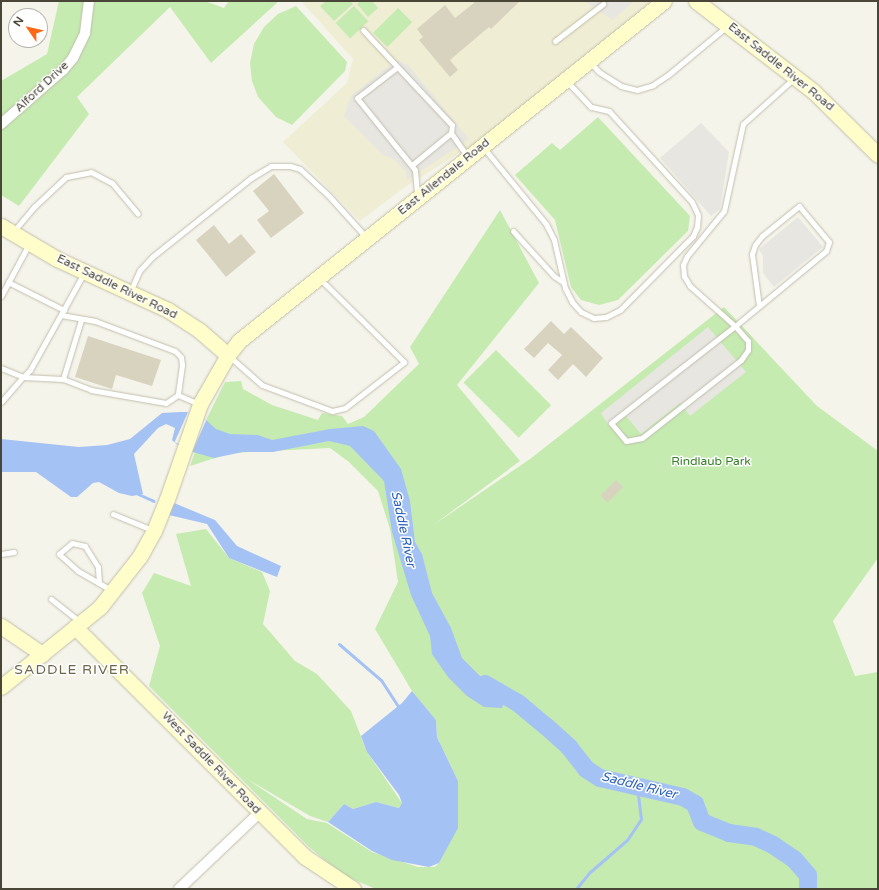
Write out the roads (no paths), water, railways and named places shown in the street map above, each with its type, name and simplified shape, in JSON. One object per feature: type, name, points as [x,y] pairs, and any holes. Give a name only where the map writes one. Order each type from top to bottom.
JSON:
[{"type":"main road","name":"East Allendale Road","points":[[154,531],[198,409],[228,355],[245,335],[318,276],[417,200],[664,1]]},
{"type":"main road","name":"East Saddle River Road","points":[[696,1],[730,24],[796,76],[830,105],[878,155]]},
{"type":"main road","name":"East Saddle River Road","points":[[7,229],[29,243],[84,272],[180,316],[228,355]]},
{"type":"main road","points":[[1,687],[78,625],[114,592],[154,531]]},
{"type":"main road","name":"West Saddle River Road","points":[[78,625],[259,812],[305,857],[353,889]]},
{"type":"main road","points":[[1,626],[42,654]]},
{"type":"street","name":"Alford Drive","points":[[1,124],[63,70],[73,58],[85,33],[89,1]]},
{"type":"street","points":[[179,889],[259,812]]},
{"type":"lane","points":[[555,41],[603,4]]},
{"type":"lane","points":[[589,61],[599,72],[621,86],[637,90],[663,78],[730,24]]},
{"type":"lane","points":[[363,30],[396,68]]},
{"type":"lane","points":[[417,200],[417,176],[412,165],[357,98],[396,68],[401,67],[452,125],[451,133],[469,157]]},
{"type":"lane","points":[[759,306],[752,254],[755,245],[762,236],[799,206],[829,242],[826,251],[735,326],[611,423],[626,441],[642,438],[741,360],[748,350],[748,341],[735,326],[690,286],[684,276],[683,265],[687,256],[724,211],[743,124],[796,76]]},
{"type":"lane","points":[[483,146],[546,224],[554,240],[563,282],[572,302],[581,312],[594,318],[613,314],[635,297],[693,236],[698,227],[698,215],[692,202],[608,111],[591,107],[566,80]]},
{"type":"lane","points":[[412,165],[451,133]]},
{"type":"lane","points":[[129,292],[140,270],[152,257],[251,178],[271,166],[290,166],[300,169],[328,195],[367,238]]},
{"type":"lane","points":[[7,229],[34,207],[66,177],[91,172],[112,183],[138,214]]},
{"type":"lane","points":[[513,231],[554,276],[563,282]]},
{"type":"lane","points":[[1,296],[29,243]]},
{"type":"lane","points":[[1,402],[30,370],[84,272]]},
{"type":"lane","points":[[228,355],[262,385],[332,411],[345,408],[404,362],[318,276]]},
{"type":"lane","points":[[8,282],[64,310]]},
{"type":"lane","points":[[1,368],[24,377],[63,379],[91,390],[166,403],[178,395],[182,365],[181,357],[175,351],[95,321],[81,320],[61,315]]},
{"type":"lane","points":[[63,379],[81,320]]},
{"type":"lane","points":[[178,395],[198,409]]},
{"type":"lane","points":[[113,514],[154,531]]},
{"type":"lane","points":[[99,583],[98,567],[85,546],[72,543],[59,554],[78,571],[114,592]]},
{"type":"lane","points":[[1,554],[14,552]]},
{"type":"lane","points":[[51,599],[78,625]]},
{"type":"water","points":[[188,412],[206,420],[216,429],[230,434],[258,435],[272,440],[330,429],[363,426],[374,431],[401,469],[410,501],[415,542],[422,554],[432,593],[451,628],[462,658],[482,678],[507,692],[502,708],[484,707],[467,696],[448,677],[432,654],[430,636],[411,595],[392,532],[384,481],[350,446],[329,441],[273,452],[243,452],[214,458],[182,449],[172,440],[175,428],[166,424],[158,428],[134,454],[143,494],[132,496],[119,493],[99,482],[93,483],[77,497],[71,497],[36,472],[1,472],[1,439],[79,447],[107,445],[130,439],[162,413]]},
{"type":"water","points":[[174,503],[215,520],[237,546],[281,566],[277,577],[229,558],[207,524],[169,515]]},
{"type":"water","points":[[412,691],[436,720],[437,737],[458,781],[458,828],[439,863],[429,867],[392,860],[372,851],[328,822],[344,804],[353,809],[376,802],[399,808],[402,803],[399,795],[367,752],[361,736],[402,703]]},
{"type":"waterway","points":[[138,494],[154,501]]},
{"type":"waterway","points":[[339,644],[381,680],[398,706]]},
{"type":"waterway","name":"Saddle River","points":[[485,684],[518,703],[569,747],[586,769],[600,778],[683,797],[695,804],[702,822],[729,833],[756,837],[773,845],[794,859],[808,875],[808,889]]},
{"type":"waterway","points":[[576,889],[590,872],[627,840],[641,819],[637,788]]},
{"type":"district","name":"SADDLE RIVER","points":[[72,670]]},
{"type":"park label","name":"Rindlaub Park","points":[[711,462]]}]
